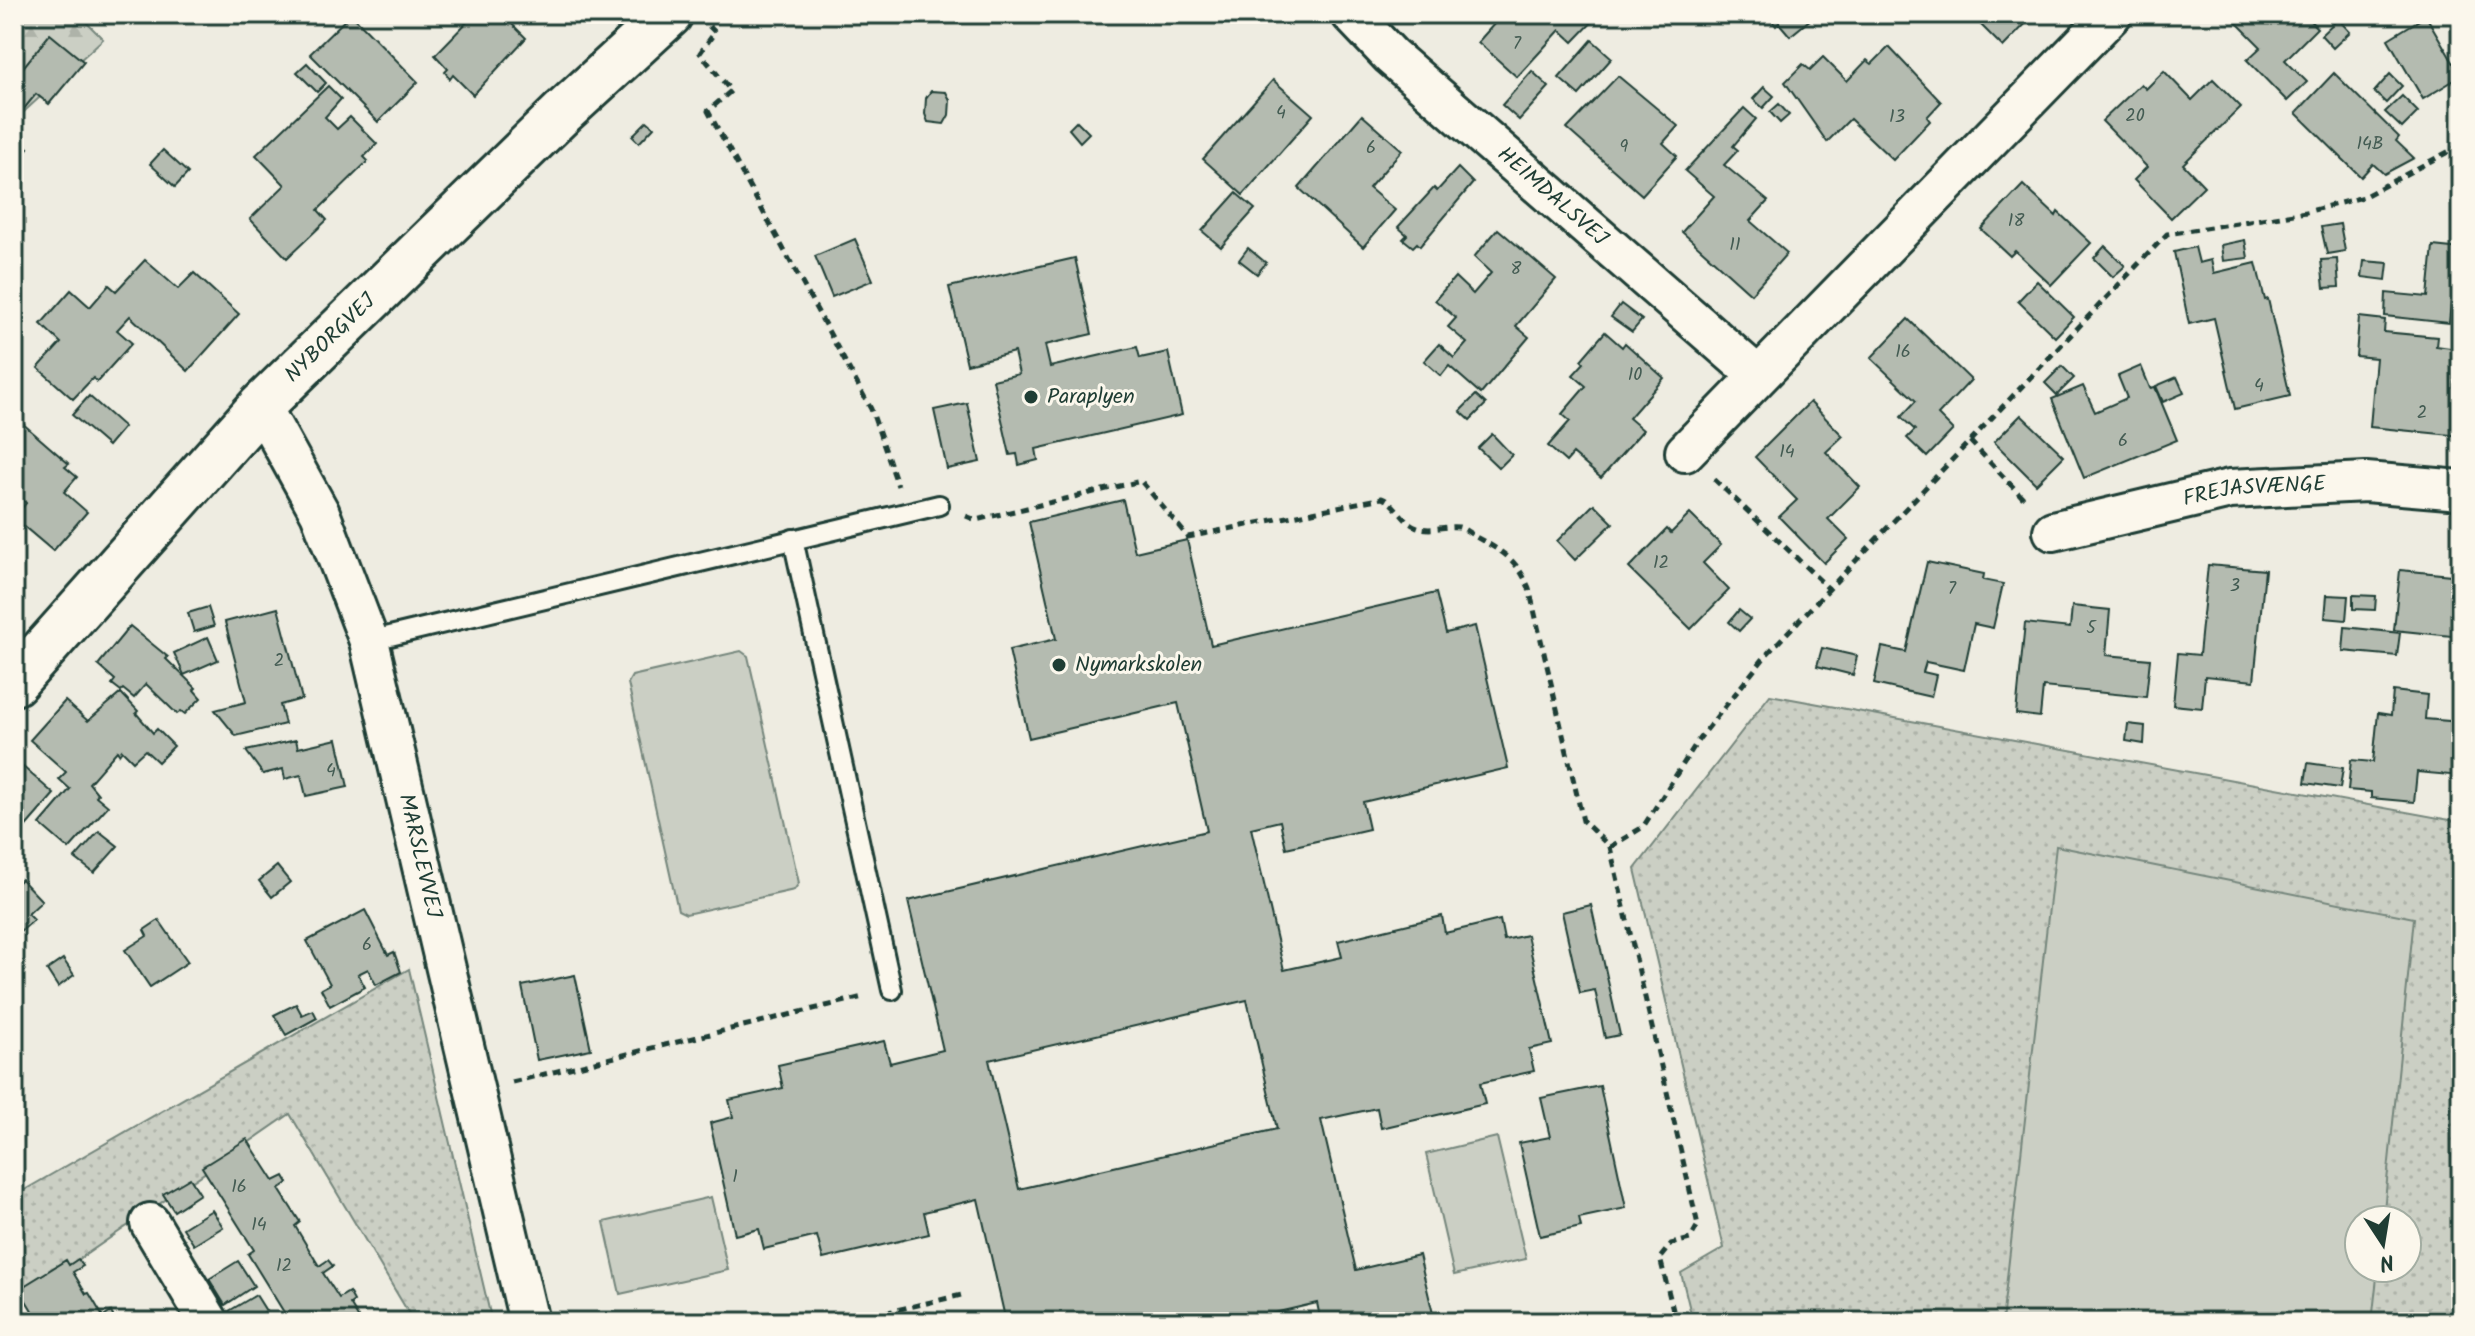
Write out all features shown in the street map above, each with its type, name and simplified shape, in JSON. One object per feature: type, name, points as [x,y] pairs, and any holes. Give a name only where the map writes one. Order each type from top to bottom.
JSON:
[{"type":"street","name":"HEIMDALSVEJ","points":[[1351,14],[1391,56],[1758,376]]},
{"type":"street","points":[[1685,452],[2112,14]]},
{"type":"street","name":"NYBORGVEJ","points":[[14,683],[261,406],[562,113],[688,18]]},
{"type":"street","name":"MARSLEVVEJ","points":[[261,406],[320,513],[369,641],[529,1322]]},
{"type":"street","name":"FREJASVÆNGE","points":[[2053,531],[2230,489],[2366,482],[2461,490]]},
{"type":"street","points":[[150,1223],[209,1322]]},
{"type":"lane","points":[[369,641],[939,505]]},
{"type":"lane","points":[[793,539],[892,990]]},
{"type":"path","points":[[688,18],[715,32],[700,53],[731,91],[708,111],[871,409],[906,512]]},
{"type":"path","points":[[1610,847],[1643,827],[1699,739],[1768,653],[2167,234],[2306,212],[2363,197],[2461,145]]},
{"type":"path","points":[[1970,441],[2053,531]]},
{"type":"path","points":[[1685,452],[1829,589]]},
{"type":"path","points":[[939,505],[976,520],[1141,481],[1188,537],[1382,498],[1392,502],[1404,519],[1414,526],[1425,530],[1460,527],[1509,555],[1521,569],[1529,588],[1583,821],[1610,847],[1698,1225],[1690,1239],[1671,1244],[1660,1258],[1676,1322]]},
{"type":"path","points":[[475,1091],[892,990]]},
{"type":"path","points":[[844,1322],[966,1294]]},
{"type":"green space","points":[[14,14],[78,14],[103,39],[14,121]]},
{"type":"green space","points":[[741,651],[748,656],[799,883],[794,890],[686,914],[678,910],[628,683],[632,676]]},
{"type":"green space","points":[[1770,695],[2461,822],[2461,1246],[2453,1322],[1693,1322],[1681,1273],[1724,1248],[1635,869]]},
{"type":"green space","points":[[2056,846],[2414,918],[2385,1204],[2343,1204],[2343,1284],[2376,1284],[2372,1322],[2002,1322]]},
{"type":"green space","points":[[409,969],[492,1322],[414,1322],[290,1114],[14,1304],[14,1196]]},
{"type":"green space","points":[[1497,1137],[1526,1259],[1454,1275],[1426,1154]]},
{"type":"green space","points":[[711,1197],[728,1270],[620,1294],[604,1222]]},
{"type":"building","points":[[351,14],[418,82],[378,122],[310,54]]},
{"type":"building","points":[[481,14],[502,14],[526,38],[473,95],[453,75],[450,79],[445,72],[448,69],[435,55],[474,15],[477,18]]},
{"type":"building","points":[[1503,14],[1600,14],[1573,42],[1560,30],[1517,77],[1478,42]]},
{"type":"building","points":[[1767,14],[1817,14],[1790,36],[1779,23],[1776,26]]},
{"type":"building","points":[[1970,14],[2035,14],[2003,47]]},
{"type":"building","points":[[2228,14],[2304,14],[2317,28],[2285,60],[2307,82],[2287,101],[2247,60],[2261,47]]},
{"type":"building","points":[[2426,16],[2461,76],[2423,99],[2388,39]]},
{"type":"building","points":[[2338,19],[2350,32],[2333,48],[2321,35]]},
{"type":"building","points":[[50,34],[84,62],[49,104],[36,94],[14,121],[14,72],[17,75]]},
{"type":"building","points":[[1592,40],[1612,58],[1579,95],[1559,78]]},
{"type":"building","points":[[1889,47],[1941,102],[1927,117],[1930,121],[1893,160],[1850,119],[1827,142],[1785,82],[1803,64],[1810,70],[1823,57],[1847,81],[1867,60],[1872,64]]},
{"type":"building","points":[[307,63],[326,83],[317,92],[297,72]]},
{"type":"building","points":[[1532,71],[1549,87],[1519,120],[1502,105]]},
{"type":"building","points":[[2164,71],[2192,100],[2213,79],[2241,107],[2183,164],[2204,186],[2171,218],[2134,180],[2147,167],[2102,121],[2141,84],[2146,89]]},
{"type":"building","points":[[2334,73],[2399,137],[2396,141],[2414,158],[2384,174],[2373,164],[2361,177],[2296,113]]},
{"type":"building","points":[[2390,74],[2402,86],[2386,103],[2374,92]]},
{"type":"building","points":[[1618,76],[1678,126],[1663,143],[1677,156],[1642,195],[1567,129]]},
{"type":"building","points":[[1273,80],[1313,115],[1243,195],[1203,159]]},
{"type":"building","points":[[328,86],[341,99],[325,117],[337,129],[350,117],[377,144],[364,157],[368,161],[318,210],[327,220],[287,258],[250,219],[285,185],[256,155]]},
{"type":"building","points":[[1764,87],[1774,96],[1763,108],[1753,99]]},
{"type":"building","points":[[931,91],[946,92],[950,100],[949,115],[944,124],[928,122],[926,98]]},
{"type":"building","points":[[2402,96],[2418,112],[2402,128],[2385,112]]},
{"type":"building","points":[[1779,104],[1789,115],[1780,123],[1770,112]]},
{"type":"building","points":[[1744,108],[1756,119],[1733,146],[1738,150],[1724,165],[1768,201],[1750,221],[1787,253],[1751,294],[1682,232],[1714,196],[1685,171]]},
{"type":"building","points":[[1362,115],[1402,150],[1369,188],[1395,210],[1363,247],[1299,188]]},
{"type":"building","points":[[647,121],[654,127],[639,143],[632,136]]},
{"type":"building","points":[[1077,121],[1089,133],[1080,142],[1069,129]]},
{"type":"building","points":[[14,137],[28,148],[14,165]]},
{"type":"building","points":[[163,150],[188,173],[175,187],[150,164]]},
{"type":"building","points":[[1458,168],[1473,183],[1420,246],[1417,243],[1413,247],[1403,239],[1407,235],[1398,227],[1434,188],[1437,191]]},
{"type":"building","points":[[2023,185],[2091,243],[2051,285],[2015,251],[2010,256],[1981,229]]},
{"type":"building","points":[[1236,193],[1255,209],[1221,247],[1202,231]]},
{"type":"building","points":[[2340,224],[2345,251],[2327,254],[2321,227]]},
{"type":"building","points":[[1498,229],[1556,279],[1516,326],[1529,337],[1481,394],[1449,366],[1441,376],[1424,361],[1439,344],[1454,358],[1467,343],[1448,327],[1456,318],[1435,300],[1455,277],[1473,294],[1491,273],[1474,257]]},
{"type":"building","points":[[855,239],[873,280],[832,297],[815,256]]},
{"type":"building","points":[[2245,240],[2248,258],[2223,261],[2221,245]]},
{"type":"building","points":[[2105,246],[2125,266],[2113,277],[2094,258]]},
{"type":"building","points":[[2433,246],[2461,249],[2461,304],[2451,303],[2449,323],[2385,316],[2386,293],[2428,297]]},
{"type":"building","points":[[2195,247],[2199,263],[2211,260],[2214,273],[2256,263],[2265,300],[2268,299],[2290,396],[2235,409],[2214,318],[2189,324],[2174,252]]},
{"type":"building","points":[[1248,248],[1266,263],[1257,274],[1239,260]]},
{"type":"building","points":[[1075,258],[1092,334],[1045,345],[1050,367],[1137,347],[1140,358],[1168,352],[1182,415],[1036,449],[1038,460],[1019,465],[1017,454],[1010,455],[993,380],[1019,374],[1014,352],[967,364],[949,287]]},
{"type":"building","points":[[2337,259],[2339,287],[2324,288],[2321,260]]},
{"type":"building","points":[[145,260],[178,289],[194,273],[239,314],[188,371],[130,316],[117,330],[132,343],[97,382],[93,378],[73,399],[38,368],[61,343],[41,324],[71,290],[90,307],[109,285],[116,291]]},
{"type":"building","points":[[2364,261],[2388,263],[2386,280],[2362,277]]},
{"type":"building","points":[[2037,281],[2074,317],[2055,337],[2018,301]]},
{"type":"building","points":[[1621,304],[1642,320],[1632,332],[1611,317]]},
{"type":"building","points":[[2359,317],[2385,320],[2384,332],[2437,337],[2436,346],[2458,349],[2454,388],[2461,389],[2461,436],[2370,427],[2376,358],[2356,356]]},
{"type":"building","points":[[1908,319],[1971,380],[1938,415],[1953,430],[1927,457],[1907,438],[1915,430],[1901,417],[1916,401],[1871,358]]},
{"type":"building","points":[[1605,332],[1622,347],[1625,343],[1664,378],[1629,418],[1643,430],[1601,478],[1573,454],[1566,462],[1548,446],[1570,421],[1562,414],[1586,386],[1573,375],[1584,363],[1581,360]]},
{"type":"building","points":[[2062,366],[2074,378],[2057,395],[2045,383]]},
{"type":"building","points":[[2141,366],[2150,388],[2155,387],[2177,440],[2084,478],[2052,399],[2083,386],[2095,412],[2127,398],[2118,376]]},
{"type":"building","points":[[2177,377],[2184,393],[2163,402],[2156,386]]},
{"type":"building","points":[[1476,395],[1486,404],[1470,420],[1460,411]]},
{"type":"building","points":[[89,396],[124,427],[108,446],[72,415]]},
{"type":"building","points":[[1810,402],[1843,436],[1826,452],[1860,487],[1828,519],[1848,539],[1824,563],[1779,517],[1797,500],[1755,457]]},
{"type":"building","points":[[967,403],[980,462],[947,469],[934,410]]},
{"type":"building","points":[[2021,415],[2064,456],[2036,484],[1994,442]]},
{"type":"building","points":[[14,416],[69,464],[65,467],[77,477],[64,492],[87,512],[53,551],[14,518],[26,503],[15,493],[21,486],[14,480]]},
{"type":"building","points":[[1492,434],[1512,455],[1499,468],[1478,448]]},
{"type":"building","points":[[1123,500],[1135,552],[1187,540],[1211,645],[1436,593],[1446,633],[1475,626],[1508,768],[1363,802],[1369,829],[1286,848],[1280,821],[1251,828],[1284,970],[1342,957],[1338,941],[1442,916],[1445,933],[1500,920],[1504,940],[1527,935],[1552,1044],[1529,1049],[1534,1071],[1480,1083],[1485,1104],[1381,1128],[1377,1108],[1321,1120],[1356,1270],[1419,1255],[1435,1322],[1321,1322],[1317,1303],[1236,1322],[1006,1322],[978,1199],[924,1212],[929,1234],[823,1259],[817,1236],[764,1249],[759,1229],[735,1235],[710,1123],[733,1117],[729,1100],[783,1088],[778,1065],[884,1041],[890,1063],[943,1050],[908,901],[1207,831],[1178,703],[1029,738],[1009,650],[1056,639],[1029,522]],"holes":[[[1247,1000],[1277,1129],[1019,1189],[989,1060]]]},
{"type":"building","points":[[1594,504],[1613,523],[1575,560],[1557,541]]},
{"type":"building","points":[[1690,514],[1721,545],[1703,563],[1729,590],[1691,629],[1629,568],[1667,529],[1671,533]]},
{"type":"building","points":[[1927,562],[1984,574],[1983,580],[2003,584],[1993,628],[1974,624],[1964,670],[1926,662],[1923,672],[1936,675],[1931,697],[1874,684],[1882,647],[1906,652]]},
{"type":"building","points":[[2208,565],[2265,570],[2254,681],[2205,676],[2202,708],[2173,705],[2178,653],[2199,655]]},
{"type":"building","points":[[2400,570],[2461,576],[2461,637],[2394,630]]},
{"type":"building","points":[[2327,595],[2348,596],[2346,620],[2325,618]]},
{"type":"building","points":[[2353,595],[2376,596],[2375,610],[2353,609]]},
{"type":"building","points":[[2072,606],[2110,610],[2106,655],[2150,659],[2146,697],[2043,687],[2040,717],[2016,714],[2025,623],[2070,628]]},
{"type":"building","points":[[208,607],[214,626],[194,632],[188,613]]},
{"type":"building","points":[[278,608],[302,699],[280,705],[285,724],[236,736],[215,710],[246,702],[225,622]]},
{"type":"building","points":[[1739,610],[1750,619],[1739,631],[1729,622]]},
{"type":"building","points":[[130,626],[168,657],[166,659],[196,688],[194,690],[201,698],[185,714],[181,711],[177,714],[146,684],[134,698],[123,689],[121,691],[112,684],[115,680],[98,665]]},
{"type":"building","points":[[2345,627],[2400,633],[2397,656],[2343,651]]},
{"type":"building","points":[[208,637],[218,660],[184,675],[174,653]]},
{"type":"building","points":[[1822,648],[1857,656],[1853,675],[1817,666]]},
{"type":"building","points":[[2393,691],[2427,695],[2425,719],[2461,722],[2461,776],[2417,772],[2414,802],[2371,798],[2371,792],[2348,790],[2351,760],[2373,762],[2378,713],[2391,715]]},
{"type":"building","points":[[121,693],[153,733],[157,729],[174,746],[158,762],[145,750],[133,761],[122,750],[119,754],[117,751],[89,783],[98,794],[96,796],[108,806],[69,849],[40,824],[70,789],[59,779],[66,772],[30,740],[65,701],[88,721]]},
{"type":"building","points":[[2128,724],[2145,726],[2144,744],[2126,741]]},
{"type":"building","points":[[337,739],[348,787],[306,796],[301,775],[285,779],[283,769],[263,774],[246,751],[296,740],[298,748]]},
{"type":"building","points":[[14,759],[54,794],[14,840]]},
{"type":"building","points":[[2308,763],[2343,768],[2340,788],[2305,783]]},
{"type":"building","points":[[99,831],[118,846],[94,873],[75,858]]},
{"type":"building","points":[[277,866],[290,882],[272,897],[259,881]]},
{"type":"building","points":[[21,879],[42,901],[28,914],[34,920],[19,933],[14,928],[14,886]]},
{"type":"building","points":[[1591,905],[1620,1035],[1605,1038],[1595,990],[1580,993],[1562,912]]},
{"type":"building","points":[[365,910],[388,955],[394,952],[401,972],[376,985],[368,969],[358,974],[365,987],[330,1006],[321,989],[330,984],[307,941]]},
{"type":"building","points":[[159,920],[188,962],[150,987],[125,950],[147,936],[144,930]]},
{"type":"building","points":[[63,959],[74,975],[58,987],[47,970]]},
{"type":"building","points":[[575,975],[591,1049],[537,1060],[522,986]]},
{"type":"building","points":[[296,1004],[302,1015],[313,1010],[317,1018],[286,1035],[274,1015]]},
{"type":"building","points":[[1600,1086],[1626,1208],[1579,1218],[1581,1227],[1540,1236],[1519,1143],[1550,1137],[1541,1098]]},
{"type":"building","points":[[247,1139],[274,1181],[284,1176],[288,1183],[279,1189],[300,1222],[295,1226],[319,1266],[328,1260],[333,1266],[323,1273],[339,1298],[349,1292],[354,1301],[350,1304],[361,1322],[290,1322],[248,1254],[254,1250],[202,1167]]},
{"type":"building","points":[[190,1178],[200,1194],[174,1211],[163,1194]]},
{"type":"building","points":[[212,1210],[223,1227],[194,1245],[183,1228]]},
{"type":"building","points":[[78,1259],[83,1266],[73,1272],[86,1294],[89,1293],[102,1318],[111,1312],[115,1320],[39,1322],[19,1289],[66,1260],[69,1265]]},
{"type":"building","points":[[238,1261],[254,1286],[225,1305],[209,1279]]},
{"type":"building","points":[[256,1295],[266,1311],[247,1322],[236,1322],[229,1311]]},
{"type":"place","name":"Paraplyen","points":[[1031,397]]},
{"type":"place","name":"Nymarkskolen","points":[[1059,665]]}]
